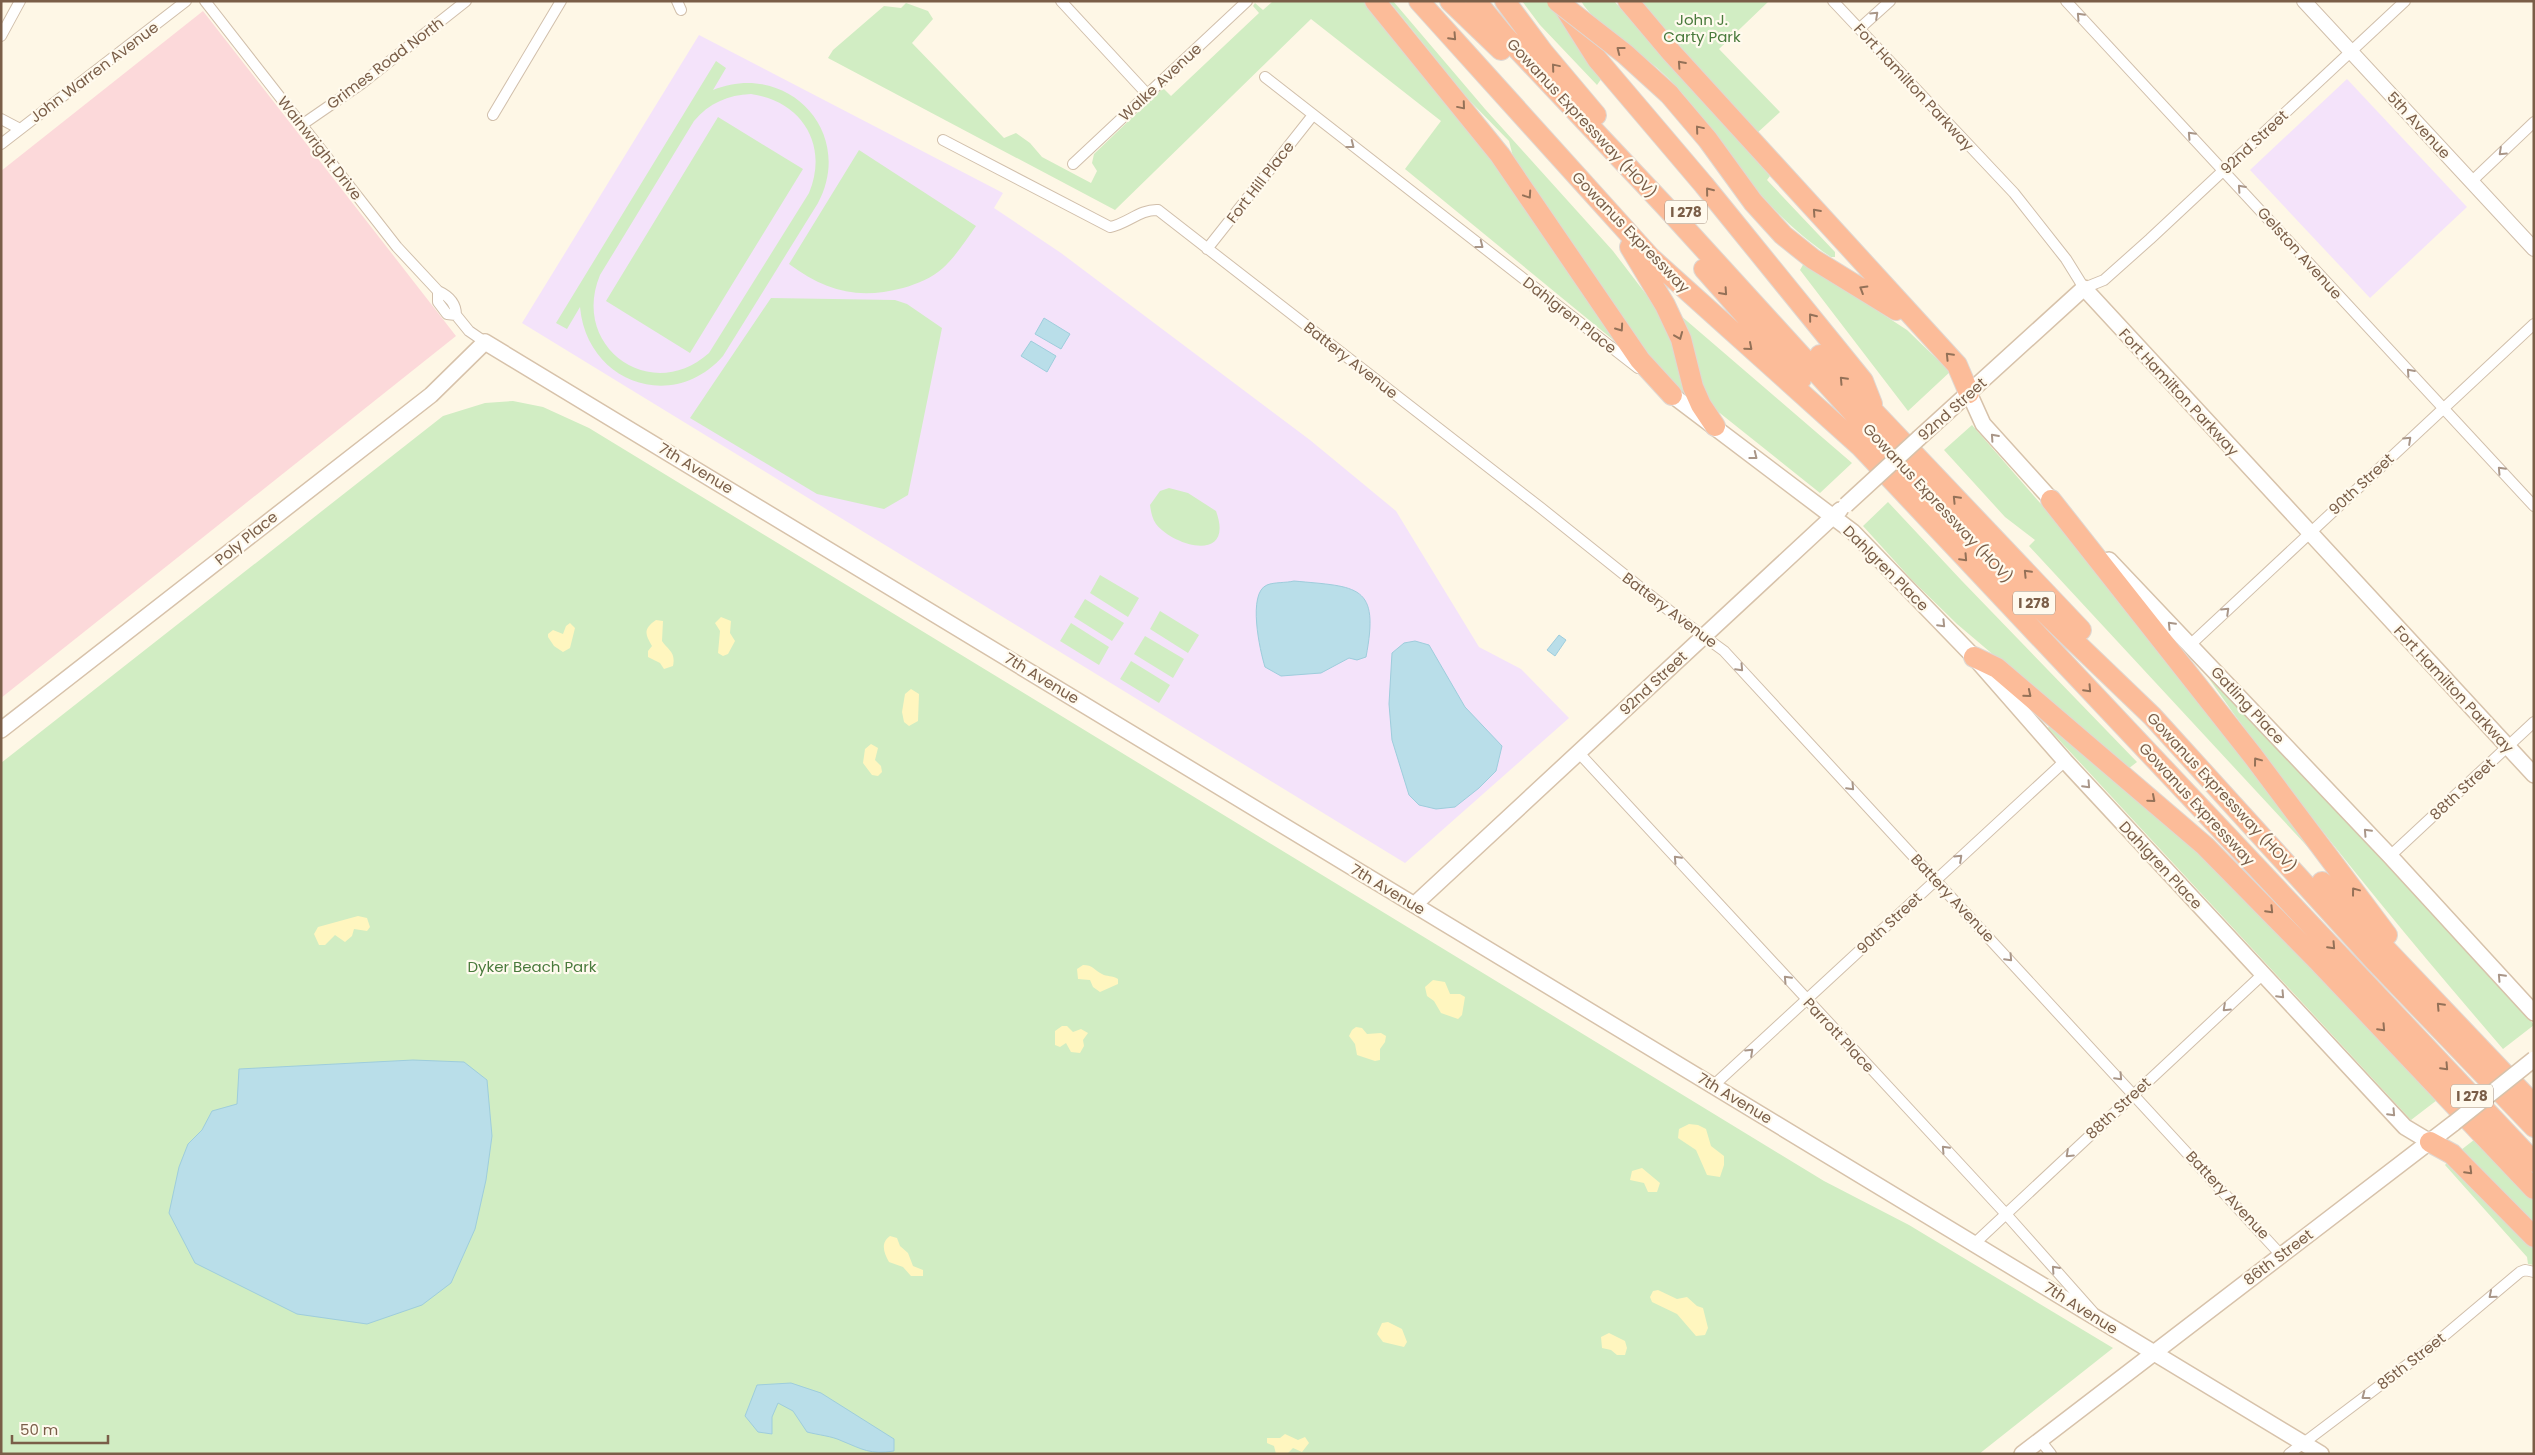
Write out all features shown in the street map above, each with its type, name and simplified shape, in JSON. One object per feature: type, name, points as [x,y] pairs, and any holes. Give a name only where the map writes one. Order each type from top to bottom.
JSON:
[{"type":"highway","points":[[1375,1],[1500,155],[1640,360],[1672,395]]},
{"type":"highway","name":"Gowanus Expressway","points":[[1419,1],[1651,258],[1860,446]]},
{"type":"highway","name":"I 278","points":[[1505,1],[1543,52],[1600,119],[1876,415],[2534,1105]]},
{"type":"highway","points":[[1559,1],[1626,54],[1669,94],[1708,140],[1753,202],[1783,235],[1813,259],[1919,325]]},
{"type":"highway","name":"I 278","points":[[1559,1],[1597,60],[1704,185],[1863,381],[1876,415]]},
{"type":"highway","points":[[1628,1],[1671,52],[1957,365],[1969,393]]},
{"type":"highway","name":"Gowanus Expressway","points":[[1464,6],[1676,237],[1860,446],[2533,1162]]},
{"type":"highway","name":"Gowanus Expressway (HOV)","points":[[1464,6],[1540,74],[1988,557],[2152,716],[2372,958],[2534,1127]]},
{"type":"highway","points":[[1590,190],[1634,253],[1665,305],[1681,339],[1693,387],[1701,405],[1715,426]]},
{"type":"highway","points":[[2051,500],[2253,756],[2368,908],[2424,988]]},
{"type":"highway","points":[[1974,657],[1997,668],[2206,846],[2318,961],[2534,1190]]},
{"type":"highway","points":[[2430,1142],[2452,1154],[2534,1237]]},
{"type":"main road","name":"92nd Street","points":[[1414,905],[1832,517],[2084,288]]},
{"type":"main road","name":"Fort Hamilton Parkway","points":[[2084,288],[2534,775]]},
{"type":"main road","name":"Poly Place","points":[[1,730],[431,394],[485,342]]},
{"type":"main road","name":"7th Avenue","points":[[485,342],[2321,1454]]},
{"type":"main road","name":"Gatling Place","points":[[1969,393],[1983,424],[2051,500],[2390,856],[2534,1013]]},
{"type":"main road","name":"Dahlgren Place","points":[[1672,395],[1853,532],[1974,657],[2065,761],[2405,1127],[2430,1142]]},
{"type":"main road","name":"86th Street","points":[[2022,1454],[2430,1142],[2534,1060]]},
{"type":"street","points":[[1,36],[20,1]]},
{"type":"street","name":"John Warren Avenue","points":[[1,144],[186,1]]},
{"type":"street","name":"Wainwright Drive","points":[[206,1],[397,247],[438,291],[446,295],[456,306],[458,317]]},
{"type":"street","name":"Grimes Road North","points":[[302,124],[361,84],[466,1]]},
{"type":"street","points":[[493,115],[561,1]]},
{"type":"street","points":[[1061,1],[1147,94]]},
{"type":"street","name":"Walke Avenue","points":[[1073,164],[1247,1]]},
{"type":"street","name":"Fort Hamilton Parkway","points":[[1833,1],[2014,194],[2066,259],[2084,288]]},
{"type":"street","points":[[1859,29],[1890,1]]},
{"type":"street","name":"Gelston Avenue","points":[[2066,1],[2225,170],[2534,506]]},
{"type":"street","name":"5th Avenue","points":[[2304,1],[2534,249]]},
{"type":"street","name":"92nd Street","points":[[2084,288],[2104,280],[2225,170],[2405,1]]},
{"type":"street","name":"Dahlgren Place","points":[[1265,77],[1672,395]]},
{"type":"street","name":"Fort Hill Place","points":[[1207,249],[1313,115]]},
{"type":"street","points":[[1,118],[20,129]]},
{"type":"street","points":[[2471,182],[2534,122]]},
{"type":"street","name":"Battery Avenue","points":[[943,140],[1110,227],[1120,225],[1148,209],[1158,210],[1703,637],[1724,651],[2282,1255]]},
{"type":"street","name":"7th Avenue","points":[[458,317],[469,330],[485,342]]},
{"type":"street","name":"90th Street","points":[[2190,645],[2534,324]]},
{"type":"street","name":"88th Street","points":[[2390,856],[2534,722]]},
{"type":"street","name":"Parrott Place","points":[[1579,753],[2005,1213],[2099,1318]]},
{"type":"street","name":"90th Street","points":[[1714,1085],[2065,761]]},
{"type":"street","name":"88th Street","points":[[1975,1243],[2262,975]]},
{"type":"street","name":"85th Street","points":[[2289,1454],[2432,1346],[2520,1272],[2533,1271]]},
{"type":"street","points":[[2040,1440],[2051,1454]]},
{"type":"shaded area","points":[[203,11],[456,336],[1,698],[1,171]]},
{"type":"shaded area","points":[[699,35],[1003,193],[994,208],[1061,253],[1310,440],[1396,511],[1479,647],[1521,669],[1569,718],[1405,863],[522,323]]},
{"type":"shaded area","points":[[2347,79],[2467,207],[2370,298],[2250,170]]},
{"type":"green space","points":[[1273,1],[1367,1],[1490,157],[1529,215],[1610,325],[1617,343],[1405,169],[1441,121],[1311,19],[1115,210],[828,58],[833,50],[884,6],[901,8],[906,3],[928,11],[933,19],[912,43],[1004,138],[1016,133],[1030,143],[1042,157],[1091,183],[1097,171],[1092,163],[1094,154],[1163,88],[1171,96],[1259,13],[1253,6],[1255,3],[1263,10]]},
{"type":"green space","points":[[1389,1],[1393,1],[1485,109],[1613,251],[1652,302],[1671,337],[1685,397],[1652,365],[1634,333],[1516,168],[1509,141],[1467,98]]},
{"type":"green space","points":[[1522,1],[1549,1],[1602,78],[1597,85],[1540,25]]},
{"type":"green space","points":[[1581,1],[1614,1],[1770,176],[1767,180],[1835,252],[1835,257],[1831,257],[1812,243],[1778,213],[1750,182],[1694,107],[1669,79],[1648,60],[1609,31],[1588,11]]},
{"type":"green space","name":"John J. Carty Park","points":[[1635,1],[1769,1],[1719,49],[1780,112],[1756,134]]},
{"type":"green space","points":[[716,61],[726,68],[713,90],[740,83],[766,85],[788,94],[807,108],[821,128],[828,151],[827,176],[818,203],[723,356],[703,373],[681,383],[658,386],[635,381],[615,371],[598,355],[586,333],[580,307],[567,329],[556,323]],"holes":[[[751,94],[769,98],[797,116],[807,128],[813,142],[816,158],[809,193],[709,353],[686,368],[663,373],[641,370],[622,361],[606,345],[596,325],[594,301],[600,275],[694,121],[706,109],[727,98]]]},
{"type":"green space","points":[[718,117],[803,169],[690,353],[606,301]]},
{"type":"green space","points":[[859,150],[976,226],[961,248],[939,272],[919,283],[886,292],[856,293],[829,287],[789,264]]},
{"type":"green space","points":[[1804,263],[1907,330],[1938,360],[1946,362],[1952,370],[1908,411],[1800,270]]},
{"type":"green space","points":[[771,298],[895,300],[907,304],[942,328],[908,495],[884,509],[817,494],[690,418]]},
{"type":"green space","points":[[1680,315],[1852,463],[1820,493],[1716,410],[1701,393]]},
{"type":"green space","name":"Dyker Beach Park","points":[[513,401],[543,407],[589,428],[1824,1181],[1909,1225],[2113,1348],[1979,1454],[1,1454],[1,763],[443,416],[485,403]]},
{"type":"green space","points":[[1972,425],[2103,575],[2319,859],[2029,546],[2035,540],[2005,517],[1944,450]]},
{"type":"green space","points":[[1169,488],[1188,493],[1216,511],[1220,527],[1217,538],[1210,544],[1200,546],[1188,544],[1176,539],[1156,524],[1150,505],[1160,491]]},
{"type":"green space","points":[[1888,502],[2137,762],[2128,769],[1957,624],[1912,580],[1863,526]]},
{"type":"green space","points":[[1100,575],[1139,598],[1128,617],[1090,593]]},
{"type":"green space","points":[[1085,599],[1124,623],[1112,641],[1074,617]]},
{"type":"green space","points":[[1160,611],[1199,635],[1188,653],[1150,629]]},
{"type":"green space","points":[[1071,623],[1109,647],[1099,665],[1060,641]]},
{"type":"green space","points":[[1145,636],[1184,659],[1173,678],[1134,654]]},
{"type":"green space","points":[[2192,654],[2534,1025],[2503,1049],[2342,856],[2265,756]]},
{"type":"green space","points":[[1131,661],[1170,685],[1159,703],[1120,679]]},
{"type":"green space","points":[[2052,721],[2189,838],[2441,1097],[2411,1120],[2048,728]]},
{"type":"green space","points":[[2479,1136],[2534,1199],[2534,1225],[2461,1150]]},
{"type":"green space","points":[[2449,1160],[2514,1230],[2534,1248],[2534,1265],[2528,1264],[2527,1257],[2445,1165]]},
{"type":"sand","points":[[721,617],[731,621],[730,633],[735,641],[728,654],[723,656],[718,653],[720,631],[715,623]]},
{"type":"sand","points":[[656,620],[663,621],[662,641],[671,652],[674,661],[673,666],[664,669],[660,663],[648,657],[648,651],[652,646],[646,632],[649,626]]},
{"type":"sand","points":[[570,623],[575,628],[570,648],[563,652],[554,646],[548,634],[553,630],[563,634],[566,626]]},
{"type":"sand","points":[[911,689],[919,694],[918,721],[909,726],[904,722],[902,712],[905,694]]},
{"type":"sand","points":[[871,744],[878,748],[875,760],[881,766],[882,772],[878,776],[872,775],[863,763],[865,749]]},
{"type":"sand","points":[[358,916],[367,918],[370,927],[367,931],[354,929],[352,936],[345,942],[335,935],[325,945],[319,945],[314,934],[318,927]]},
{"type":"sand","points":[[1083,965],[1118,979],[1118,984],[1100,992],[1093,987],[1090,980],[1078,979],[1077,969]]},
{"type":"sand","points":[[1433,980],[1445,982],[1450,994],[1460,994],[1465,997],[1462,1015],[1458,1019],[1441,1013],[1434,1001],[1427,996],[1425,987]]},
{"type":"sand","points":[[1062,1026],[1067,1026],[1073,1032],[1081,1029],[1088,1033],[1083,1040],[1084,1046],[1080,1053],[1071,1052],[1066,1043],[1060,1047],[1055,1045],[1055,1031]]},
{"type":"sand","points":[[1356,1027],[1362,1028],[1367,1034],[1381,1033],[1386,1036],[1385,1042],[1380,1049],[1380,1060],[1375,1061],[1357,1055],[1355,1044],[1349,1036]]},
{"type":"sand","points":[[1689,1124],[1698,1125],[1706,1129],[1711,1146],[1724,1156],[1724,1165],[1720,1177],[1707,1175],[1696,1150],[1678,1138],[1679,1129]]},
{"type":"sand","points":[[1642,1168],[1660,1183],[1657,1192],[1648,1192],[1644,1183],[1630,1180],[1632,1171]]},
{"type":"sand","points":[[890,1236],[897,1238],[900,1246],[908,1253],[913,1266],[923,1270],[923,1276],[911,1276],[903,1267],[889,1262],[884,1252],[884,1245]]},
{"type":"sand","points":[[1658,1290],[1677,1299],[1687,1297],[1697,1306],[1703,1308],[1708,1328],[1705,1335],[1696,1336],[1677,1314],[1652,1302],[1650,1297],[1653,1291]]},
{"type":"sand","points":[[1388,1322],[1402,1329],[1407,1342],[1404,1347],[1383,1342],[1377,1334],[1382,1323]]},
{"type":"sand","points":[[1609,1333],[1625,1341],[1627,1348],[1625,1355],[1617,1355],[1611,1350],[1602,1348],[1601,1337]]},
{"type":"sand","points":[[1285,1434],[1298,1440],[1305,1437],[1309,1443],[1302,1452],[1293,1448],[1287,1454],[1276,1454],[1274,1446],[1267,1443],[1267,1438],[1280,1438]]},
{"type":"water","points":[[1044,318],[1070,334],[1061,349],[1035,334]]},
{"type":"water","points":[[1031,341],[1056,356],[1047,372],[1021,356]]},
{"type":"water","points":[[1294,581],[1349,588],[1359,594],[1366,602],[1370,615],[1370,633],[1366,657],[1357,660],[1349,658],[1321,673],[1281,676],[1265,667],[1260,649],[1256,610],[1261,590],[1273,583]]},
{"type":"water","points":[[1559,635],[1566,640],[1555,656],[1547,650]]},
{"type":"water","points":[[1415,641],[1429,645],[1465,707],[1502,746],[1496,771],[1479,788],[1455,807],[1436,809],[1419,805],[1409,795],[1392,740],[1389,704],[1392,653],[1404,643]]},
{"type":"water","points":[[413,1060],[464,1062],[487,1080],[492,1136],[486,1180],[475,1229],[451,1283],[422,1305],[367,1324],[297,1314],[195,1263],[169,1213],[179,1167],[188,1144],[202,1130],[212,1111],[237,1104],[239,1069]]},
{"type":"water","points":[[791,1383],[821,1393],[894,1439],[894,1451],[879,1452],[866,1450],[834,1438],[807,1432],[793,1411],[778,1403],[772,1417],[772,1434],[758,1432],[745,1416],[757,1385]]}]
